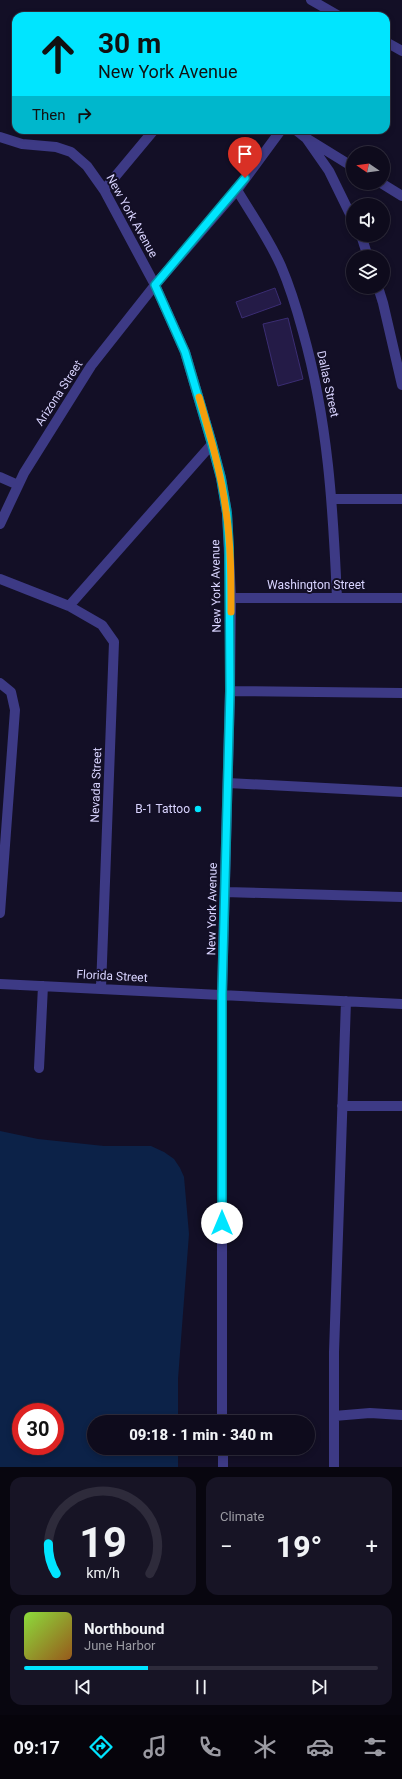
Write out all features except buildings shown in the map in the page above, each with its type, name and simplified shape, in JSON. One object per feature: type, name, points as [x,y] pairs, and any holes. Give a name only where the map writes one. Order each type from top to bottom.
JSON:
[{"type":"street","points":[[311,0],[332,12]]},
{"type":"street","points":[[390,44],[402,51]]},
{"type":"street","points":[[104,190],[151,134]]},
{"type":"street","points":[[155,285],[236,190],[278,134]]},
{"type":"street","points":[[301,134],[346,162]]},
{"type":"street","name":"New York Avenue","points":[[0,137],[22,144],[65,149],[79,157],[104,190],[155,285],[185,352],[221,478],[227,513],[231,598],[222,995],[222,1415]]},
{"type":"street","points":[[306,138],[329,171],[346,206]]},
{"type":"street","points":[[390,189],[402,196]]},
{"type":"street","name":"Dallas Street","points":[[236,190],[274,250],[282,268],[299,318],[319,396],[332,499],[337,598]]},
{"type":"street","name":"Arizona Street","points":[[0,524],[18,485],[61,412],[91,366],[155,285]]},
{"type":"street","points":[[380,294],[402,385]]},
{"type":"street","points":[[69,606],[212,444]]},
{"type":"street","points":[[0,477],[18,485]]},
{"type":"street","points":[[332,499],[402,498]]},
{"type":"street","name":"Nevada Street","points":[[0,579],[69,606],[102,625],[114,642],[101,988]]},
{"type":"street","name":"Washington Street","points":[[231,598],[402,598]]},
{"type":"street","points":[[0,683],[11,692],[15,710],[0,913]]},
{"type":"street","points":[[230,691],[402,693]]},
{"type":"street","points":[[228,783],[402,792]]},
{"type":"street","points":[[225,892],[402,897]]},
{"type":"street","name":"Florida Street","points":[[0,984],[402,1004]]},
{"type":"street","points":[[39,1068],[43,986]]},
{"type":"street","points":[[334,1467],[334,1352],[346,1001]]},
{"type":"street","points":[[342,1106],[402,1106]]},
{"type":"street","points":[[334,1416],[370,1413],[402,1415]]},
{"type":"street","points":[[223,1455],[223,1467]]},
{"type":"water","points":[[0,1131],[38,1139],[104,1146],[151,1146],[174,1159],[180,1168],[184,1177],[189,1234],[178,1379],[178,1415],[87,1415],[87,1455],[178,1455],[178,1467],[0,1467]]},
{"type":"slow traffic","points":[[199,397],[221,478],[227,513],[231,612]]},
{"type":"place","name":"B-1 Tattoo","points":[[198,809]]},
{"type":"route","points":[[222,1223],[222,995],[231,598],[227,513],[221,478],[185,352],[155,285],[245,178]]}]
